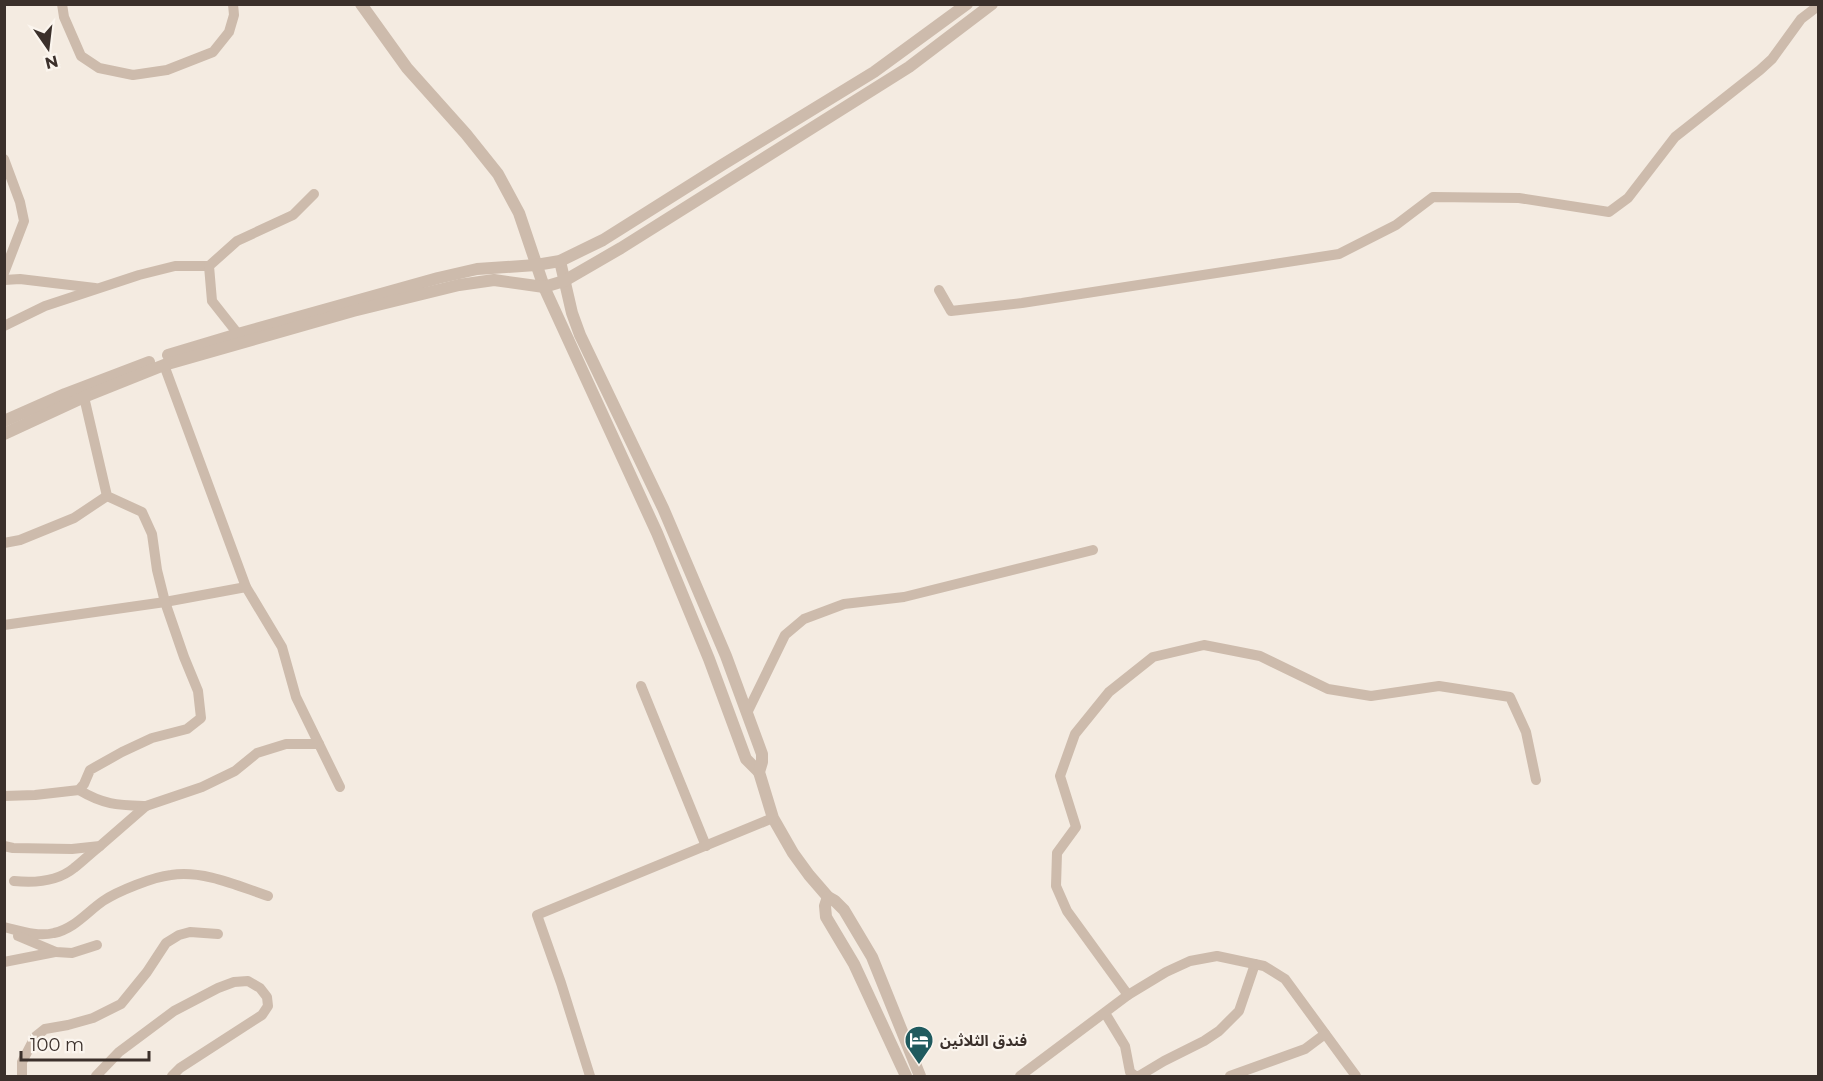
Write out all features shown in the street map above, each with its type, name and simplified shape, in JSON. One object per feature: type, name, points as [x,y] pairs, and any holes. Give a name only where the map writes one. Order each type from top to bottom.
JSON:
[{"type":"street","points":[[62,4],[64,17],[81,56],[99,68],[134,75],[167,70],[213,52],[229,32],[234,15],[233,4]]},
{"type":"street","points":[[361,4],[407,68],[498,174],[519,213],[544,287],[657,533],[709,659],[746,759],[759,772],[773,818],[793,853],[828,897],[836,901],[844,910],[872,957],[916,1073]]},
{"type":"street","points":[[4,434],[84,397],[164,365],[241,338],[477,268],[536,265],[560,261],[603,240],[874,72],[968,4]]},
{"type":"street","points":[[4,421],[65,394],[165,356],[459,285],[494,280],[544,287],[564,281],[621,248],[909,68],[992,4]]},
{"type":"street","points":[[939,290],[951,311],[1022,303],[1339,254],[1396,225],[1433,197],[1519,198],[1609,212],[1628,198],[1675,137],[1760,70],[1772,59],[1801,19],[1818,6]]},
{"type":"street","points":[[4,159],[20,202],[24,221],[4,273]]},
{"type":"street","points":[[4,326],[45,306],[139,275],[175,266],[208,266],[237,241],[293,215],[314,194]]},
{"type":"street","points":[[560,261],[572,314],[589,355],[663,508],[726,656],[762,754],[759,772]]},
{"type":"street","points":[[208,266],[212,301],[241,338]]},
{"type":"street","points":[[4,280],[20,279],[98,289]]},
{"type":"street","points":[[164,365],[246,587],[282,647],[296,697],[340,787]]},
{"type":"street","points":[[84,397],[107,496]]},
{"type":"street","points":[[4,543],[20,540],[74,518],[107,496]]},
{"type":"street","points":[[79,790],[90,770],[152,738],[188,729],[201,718],[198,691],[165,602],[157,570],[152,534],[142,512],[107,496]]},
{"type":"street","points":[[747,713],[785,635],[804,619],[844,604],[904,597],[1093,550]]},
{"type":"street","points":[[4,625],[165,602],[246,587]]},
{"type":"street","points":[[1128,995],[1067,911],[1056,886],[1057,853],[1076,827],[1060,776],[1075,734],[1109,692],[1153,657],[1204,645],[1260,656],[1328,689],[1371,696],[1440,686],[1510,697],[1526,732],[1536,780]]},
{"type":"street","points":[[641,686],[706,846]]},
{"type":"street","points":[[4,796],[79,790],[95,800],[116,805],[146,806],[202,787],[235,771],[256,753],[286,744],[319,744]]},
{"type":"street","points":[[14,881],[54,879],[72,870],[146,806]]},
{"type":"street","points":[[590,1077],[537,915],[773,818]]},
{"type":"street","points":[[4,846],[72,849],[100,846]]},
{"type":"street","points":[[4,928],[34,935],[55,933],[73,925],[102,902],[123,890],[171,875],[203,875],[268,896]]},
{"type":"street","points":[[828,897],[825,906],[826,917],[854,964],[906,1077]]},
{"type":"street","points":[[4,928],[56,952]]},
{"type":"street","points":[[22,1077],[22,1062],[35,1037],[45,1029],[93,1018],[121,1004],[158,959],[166,943],[179,935],[190,932],[218,934]]},
{"type":"street","points":[[4,962],[56,952],[72,953],[98,945]]},
{"type":"street","points":[[1020,1077],[1128,995],[1190,960],[1217,956],[1264,966],[1285,979],[1356,1077]]},
{"type":"street","points":[[1105,1013],[1125,1046],[1130,1072],[1135,1076],[1140,1076],[1219,1031],[1239,1011],[1255,964]]},
{"type":"street","points":[[96,1077],[119,1052],[174,1011],[234,982],[248,981],[260,988],[267,997],[268,1006],[262,1016],[180,1068],[172,1077]]},
{"type":"street","points":[[1230,1077],[1305,1049],[1325,1034]]},
{"type":"place","name":"فندق الثلاثين","points":[[919,1066]]}]
